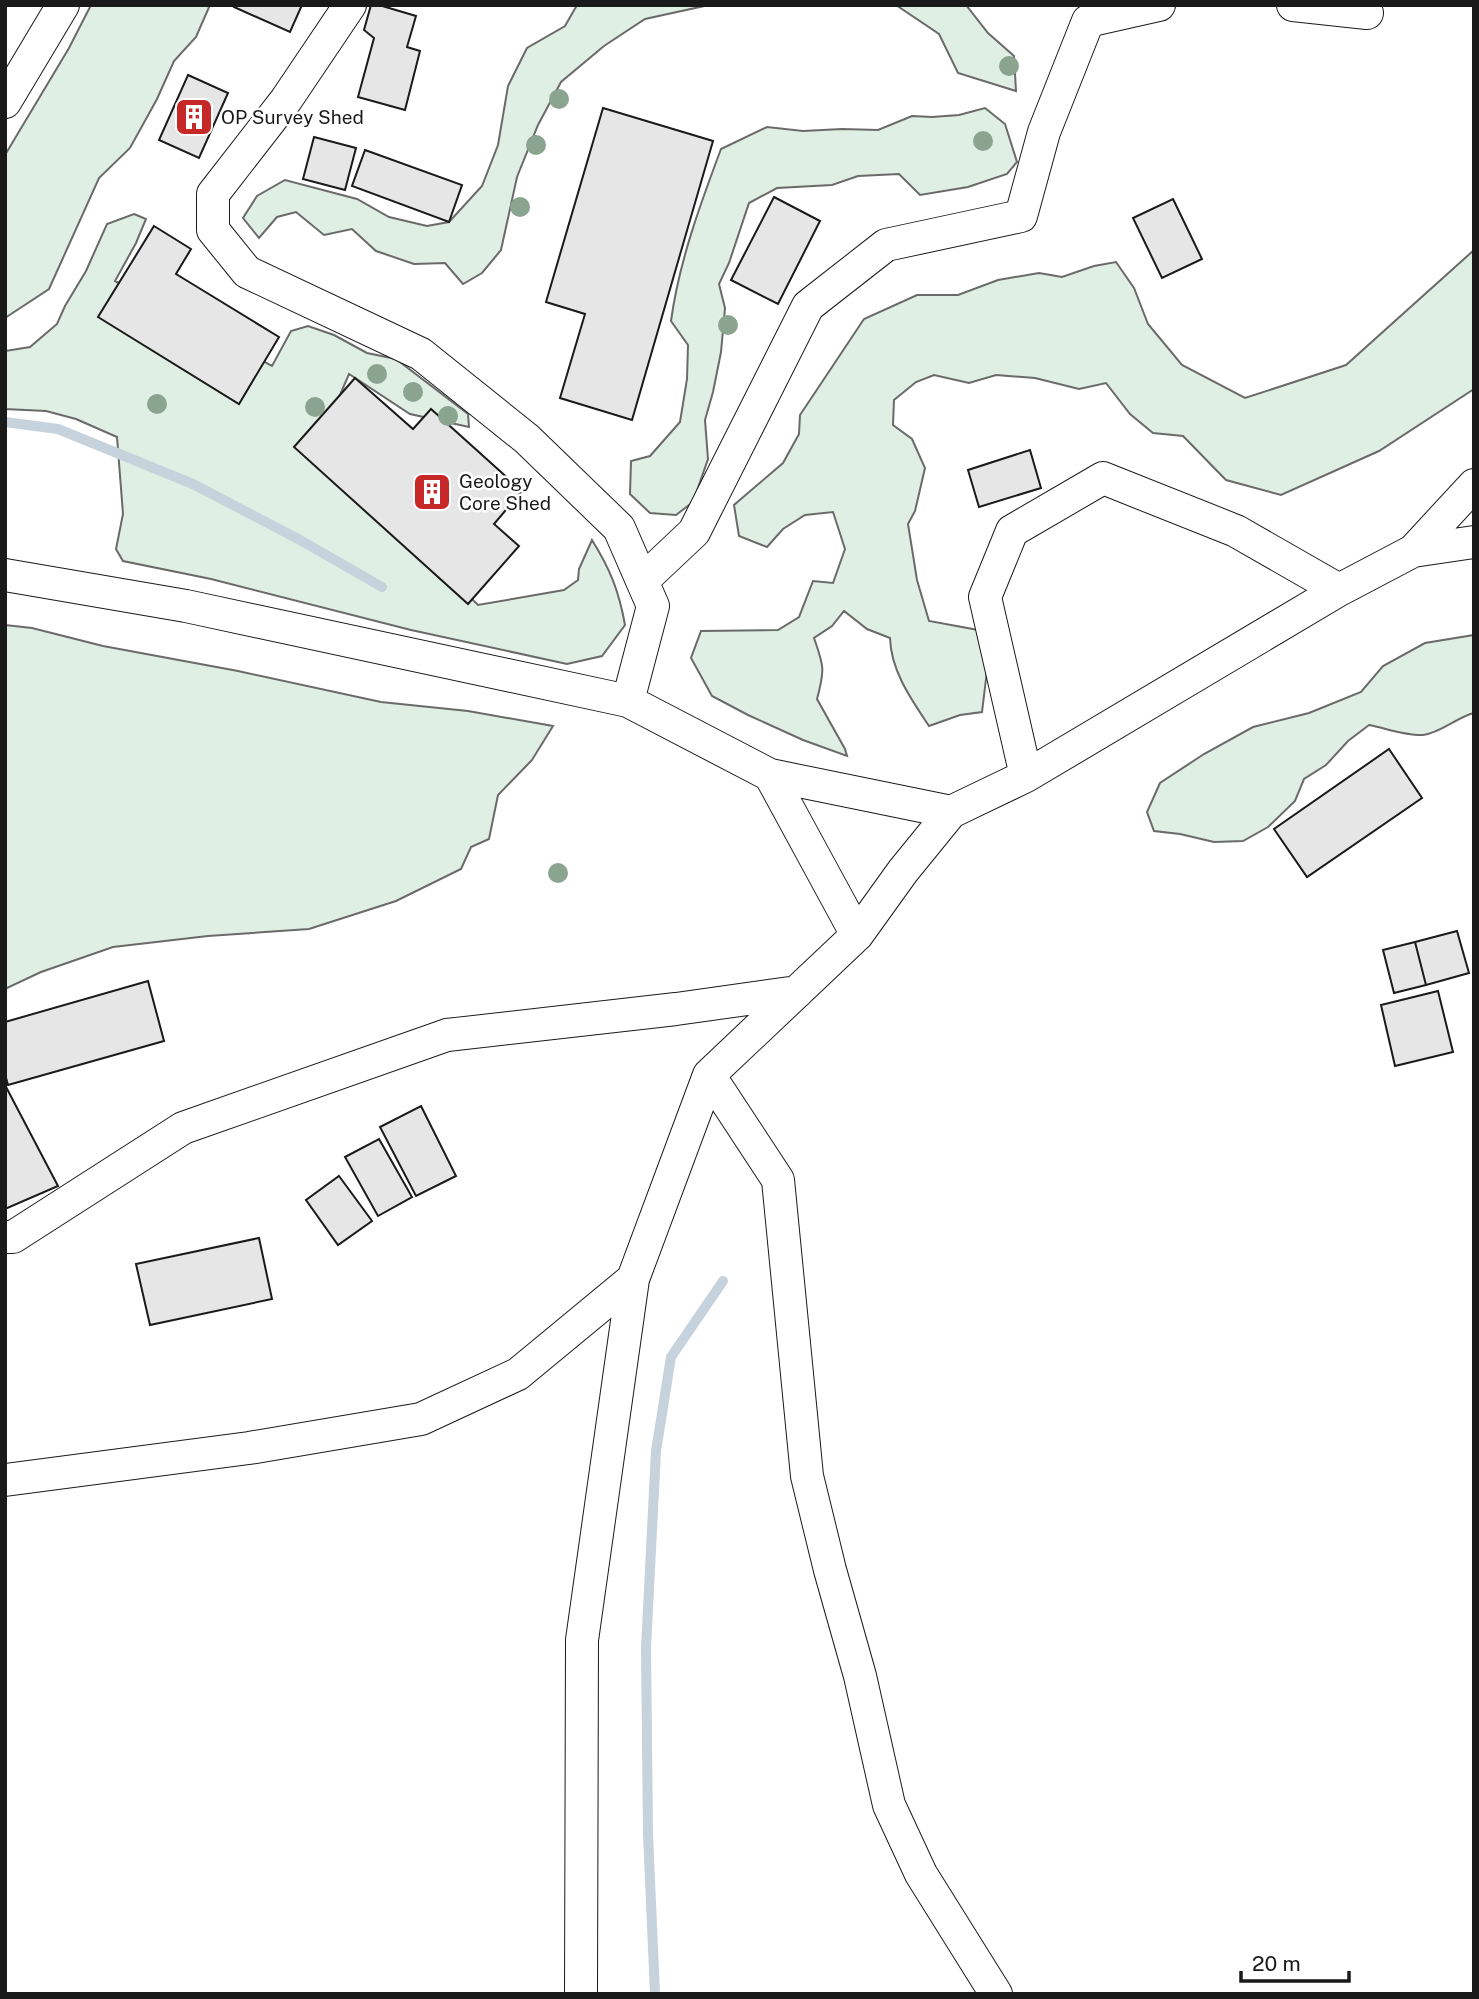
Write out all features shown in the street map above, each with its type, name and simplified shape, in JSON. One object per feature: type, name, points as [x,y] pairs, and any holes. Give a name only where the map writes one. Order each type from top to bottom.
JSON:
[{"type":"street","points":[[5,102],[63,5]]},
{"type":"street","points":[[350,5],[286,100],[213,194],[212,230],[247,272],[421,354],[527,439],[619,528],[653,606],[628,701]]},
{"type":"street","points":[[642,581],[694,532],[808,306],[886,245],[1021,216],[1044,132],[1088,21],[1159,5]]},
{"type":"street","points":[[1293,5],[1367,13]]},
{"type":"street","points":[[1026,776],[985,597],[1012,531],[1103,478],[1236,531],[1339,590]]},
{"type":"street","points":[[1413,551],[1474,485]]},
{"type":"street","points":[[581,1994],[582,1640],[634,1279],[709,1075],[857,935],[902,871],[951,812],[1026,776],[1339,590],[1413,551],[1474,542]]},
{"type":"street","points":[[5,575],[186,606],[628,701],[770,775],[951,812]]},
{"type":"street","points":[[770,775],[857,935]]},
{"type":"street","points":[[5,1237],[13,1237],[183,1128],[446,1035],[676,1009],[797,992]]},
{"type":"street","points":[[709,1075],[778,1180],[807,1476],[860,1676],[889,1805],[921,1874],[996,1994]]},
{"type":"street","points":[[5,1480],[249,1448],[421,1419],[518,1374],[634,1279]]},
{"type":"green space","points":[[91,5],[210,5],[196,37],[174,61],[130,148],[99,178],[49,289],[5,318],[5,155],[69,48]]},
{"type":"green space","points":[[577,5],[709,5],[645,19],[604,46],[561,82],[538,125],[517,177],[501,250],[482,273],[463,284],[445,263],[414,264],[376,251],[352,229],[324,235],[296,212],[277,217],[259,238],[243,218],[257,196],[285,180],[357,199],[389,217],[427,226],[449,222],[482,186],[498,145],[508,86],[527,48],[565,26]]},
{"type":"green space","points":[[896,5],[966,5],[988,33],[1014,56],[1016,91],[958,73],[939,34]]},
{"type":"green space","points":[[985,108],[1005,124],[1017,162],[1007,174],[968,187],[920,195],[899,174],[858,176],[832,185],[777,188],[749,203],[719,284],[725,308],[721,352],[705,420],[708,459],[693,502],[676,515],[650,513],[630,494],[631,461],[650,456],[680,422],[687,379],[688,345],[671,321],[685,255],[721,149],[767,127],[803,131],[878,130],[912,116],[959,115]]},
{"type":"green space","points":[[134,214],[146,219],[115,281],[272,366],[291,331],[308,326],[334,335],[367,353],[396,359],[468,414],[469,427],[410,414],[349,374],[315,453],[371,501],[478,605],[564,590],[578,580],[579,569],[592,540],[613,581],[625,625],[602,656],[567,664],[411,630],[211,579],[123,561],[116,549],[123,514],[117,437],[76,419],[46,411],[5,409],[5,351],[30,347],[57,324],[86,271],[107,224]]},
{"type":"green space","points":[[1474,250],[1474,389],[1379,451],[1281,495],[1226,480],[1183,436],[1153,433],[1130,414],[1106,383],[1079,389],[1035,378],[996,375],[969,383],[934,375],[916,382],[894,400],[893,425],[912,439],[925,468],[915,511],[908,524],[917,580],[929,621],[978,630],[989,654],[982,712],[960,715],[929,726],[898,673],[890,638],[867,629],[844,611],[832,626],[814,638],[822,668],[817,699],[847,756],[803,740],[712,696],[691,658],[701,631],[778,630],[799,617],[813,581],[833,583],[845,549],[833,512],[805,515],[783,529],[767,547],[739,536],[734,505],[783,463],[799,434],[800,415],[864,319],[917,295],[958,295],[998,280],[1039,273],[1062,277],[1116,262],[1134,288],[1148,324],[1182,365],[1245,398],[1346,365]]},
{"type":"green space","points":[[5,625],[32,628],[103,646],[238,671],[381,702],[468,711],[553,726],[532,760],[498,795],[489,839],[471,847],[461,869],[396,901],[309,929],[208,936],[113,947],[41,972],[5,989]]},
{"type":"green space","points":[[1474,635],[1474,713],[1423,735],[1369,725],[1348,741],[1326,765],[1304,779],[1295,801],[1268,827],[1243,841],[1214,842],[1154,831],[1147,812],[1160,783],[1204,754],[1253,727],[1309,713],[1361,692],[1383,666],[1425,643]]},
{"type":"building","points":[[302,5],[290,32],[234,7]]},
{"type":"building","points":[[371,5],[416,16],[407,47],[420,51],[405,110],[358,97],[374,38],[364,30]]},
{"type":"building","name":"OP Survey Shed","points":[[188,75],[228,93],[199,158],[159,140]]},
{"type":"building","points":[[603,108],[713,141],[632,420],[560,398],[585,314],[546,302]]},
{"type":"building","points":[[314,137],[356,148],[345,190],[303,179]]},
{"type":"building","points":[[365,150],[462,185],[449,222],[352,186]]},
{"type":"building","points":[[774,197],[820,221],[778,304],[731,280]]},
{"type":"building","points":[[1173,199],[1202,259],[1162,278],[1133,218]]},
{"type":"building","points":[[154,226],[191,249],[176,274],[279,337],[239,404],[98,317]]},
{"type":"building","name":"Geology Core Shed","points":[[355,378],[413,429],[431,409],[522,491],[494,524],[519,546],[468,604],[294,447]]},
{"type":"building","points":[[1030,450],[1041,488],[979,507],[968,470]]},
{"type":"building","points":[[1389,749],[1422,798],[1307,877],[1274,829]]},
{"type":"building","points":[[1457,931],[1469,973],[1426,985],[1415,942]]},
{"type":"building","points":[[1415,942],[1426,985],[1394,993],[1383,950]]},
{"type":"building","points":[[148,981],[164,1041],[8,1085],[5,1074],[5,1022]]},
{"type":"building","points":[[1438,991],[1453,1052],[1395,1066],[1381,1005]]},
{"type":"building","points":[[5,1085],[58,1186],[5,1209]]},
{"type":"building","points":[[421,1106],[456,1176],[416,1196],[380,1127]]},
{"type":"building","points":[[379,1139],[412,1197],[378,1216],[345,1157]]},
{"type":"building","points":[[339,1176],[372,1221],[338,1245],[306,1200]]},
{"type":"building","points":[[259,1238],[272,1299],[150,1325],[136,1264]]},
{"type":"waterway","points":[[5,422],[58,429],[193,484],[382,587]]},
{"type":"waterway","points":[[655,1994],[648,1834],[646,1648],[656,1451],[671,1357],[723,1281]]},
{"type":"place","name":"OP Survey Shed","points":[[194,117]]},
{"type":"place","name":"Geology Core Shed","points":[[432,492]]}]
